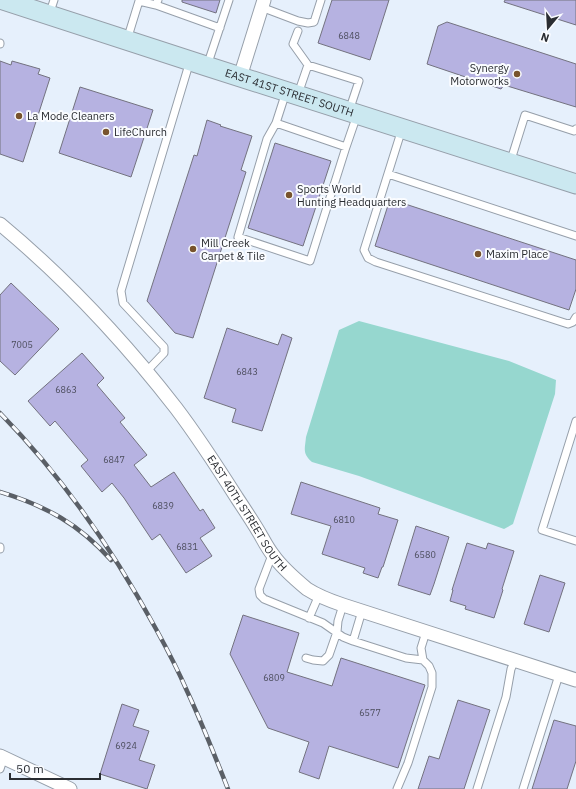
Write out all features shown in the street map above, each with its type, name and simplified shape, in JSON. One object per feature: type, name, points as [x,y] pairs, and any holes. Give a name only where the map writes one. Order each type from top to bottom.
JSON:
[{"type":"main road","name":"EAST 41ST STREET SOUTH","points":[[2,0],[51,8],[127,40],[198,64],[576,184]]},
{"type":"street","points":[[240,77],[263,4]]},
{"type":"street","name":"EAST 40TH STREET SOUTH","points":[[0,224],[71,289],[105,325],[176,408],[227,482],[272,554],[289,574],[308,589],[343,605],[576,680]]},
{"type":"street","points":[[1,761],[70,789]]},
{"type":"lane","points":[[127,40],[138,0],[157,3],[220,28]]},
{"type":"lane","points":[[146,372],[164,353],[164,346],[124,303],[121,291],[198,64],[220,28],[229,0]]},
{"type":"lane","points":[[263,4],[298,21],[308,23],[314,22],[321,0]]},
{"type":"lane","points":[[298,31],[293,44],[308,65],[358,81],[346,147],[310,261],[238,237],[267,139],[308,65]]},
{"type":"lane","points":[[510,163],[525,115],[574,131],[576,129]]},
{"type":"lane","points":[[276,123],[346,147]]},
{"type":"lane","points":[[402,128],[364,250],[368,258],[376,262],[568,324],[573,322],[576,317]]},
{"type":"lane","points":[[388,174],[576,236]]},
{"type":"lane","points":[[576,421],[542,530],[576,541]]},
{"type":"lane","points":[[272,554],[259,589],[260,594],[264,599],[322,623],[353,641],[406,658],[423,660],[429,666],[432,673],[432,687],[408,763],[396,789]]},
{"type":"lane","points":[[308,618],[319,595]]},
{"type":"lane","points":[[306,658],[323,661],[329,655],[337,632],[338,621],[343,605]]},
{"type":"lane","points":[[353,641],[362,611]]},
{"type":"lane","points":[[423,660],[422,648],[426,632]]},
{"type":"lane","points":[[477,789],[506,697],[511,669],[515,660]]},
{"type":"lane","points":[[523,789],[558,675]]},
{"type":"shaded area","points":[[359,321],[509,361],[556,380],[555,394],[513,524],[504,529],[359,476],[312,462],[309,459],[305,453],[306,437],[339,330]]},
{"type":"building","points":[[182,0],[220,0],[216,13],[182,2]]},
{"type":"building","points":[[332,0],[389,0],[370,60],[318,43]]},
{"type":"building","points":[[505,0],[576,0],[576,25],[504,2]]},
{"type":"building","name":"Synergy Motorworks","points":[[447,22],[576,64],[576,107],[504,85],[501,89],[427,64],[438,26]]},
{"type":"building","name":"La Mode Cleaners","points":[[0,61],[11,65],[12,61],[40,69],[38,74],[50,78],[23,162],[0,154]]},
{"type":"building","name":"LifeChurch","points":[[80,87],[153,110],[131,177],[59,153]]},
{"type":"building","name":"Mill Creek Carpet & Tile","points":[[207,120],[221,125],[220,126],[252,136],[241,170],[246,172],[193,338],[175,333],[147,301],[194,155],[197,156]]},
{"type":"building","name":"Sports World Hunting Headquarters","points":[[275,143],[331,161],[303,246],[248,228]]},
{"type":"building","name":"Maxim Place","points":[[390,199],[576,260],[576,289],[569,310],[375,246]]},
{"type":"building","points":[[11,283],[59,329],[15,375],[0,361],[0,295]]},
{"type":"building","points":[[227,328],[278,345],[282,334],[292,338],[262,431],[232,422],[236,409],[204,398]]},
{"type":"building","points":[[82,353],[104,378],[97,385],[125,418],[120,422],[147,455],[134,465],[151,487],[174,472],[200,511],[203,509],[215,528],[200,538],[212,556],[186,573],[160,534],[152,540],[124,498],[112,483],[102,492],[81,466],[88,460],[55,421],[50,426],[28,401]]},
{"type":"building","points":[[301,482],[380,508],[378,514],[398,520],[378,578],[363,573],[365,568],[322,554],[331,526],[291,514]]},
{"type":"building","points":[[416,526],[449,537],[430,595],[398,585]]},
{"type":"building","points":[[467,543],[486,549],[488,543],[514,551],[494,618],[465,609],[466,606],[450,601]]},
{"type":"building","points":[[540,575],[565,583],[549,632],[524,624]]},
{"type":"building","points":[[243,615],[299,633],[287,672],[332,686],[341,658],[425,685],[398,768],[329,746],[319,779],[299,772],[309,742],[268,728],[230,654]]},
{"type":"building","points":[[458,700],[490,710],[464,789],[418,789],[429,756],[439,759]]},
{"type":"building","points":[[122,704],[139,710],[133,726],[149,731],[139,760],[155,765],[147,789],[100,774]]},
{"type":"building","points":[[554,720],[576,726],[576,761],[567,789],[532,789]]},
{"type":"railway","points":[[0,413],[45,463],[86,515],[140,600],[176,667],[193,703],[228,789]]},
{"type":"railway","points":[[0,492],[32,503],[61,518],[87,536],[111,560]]},
{"type":"place","name":"Synergy Motorworks","points":[[517,74]]},
{"type":"place","name":"La Mode Cleaners","points":[[19,116]]},
{"type":"place","name":"LifeChurch","points":[[106,132]]},
{"type":"place","name":"Sports World Hunting Headquarters","points":[[289,195]]},
{"type":"place","name":"Mill Creek Carpet & Tile","points":[[193,249]]},
{"type":"place","name":"Maxim Place","points":[[478,254]]}]
